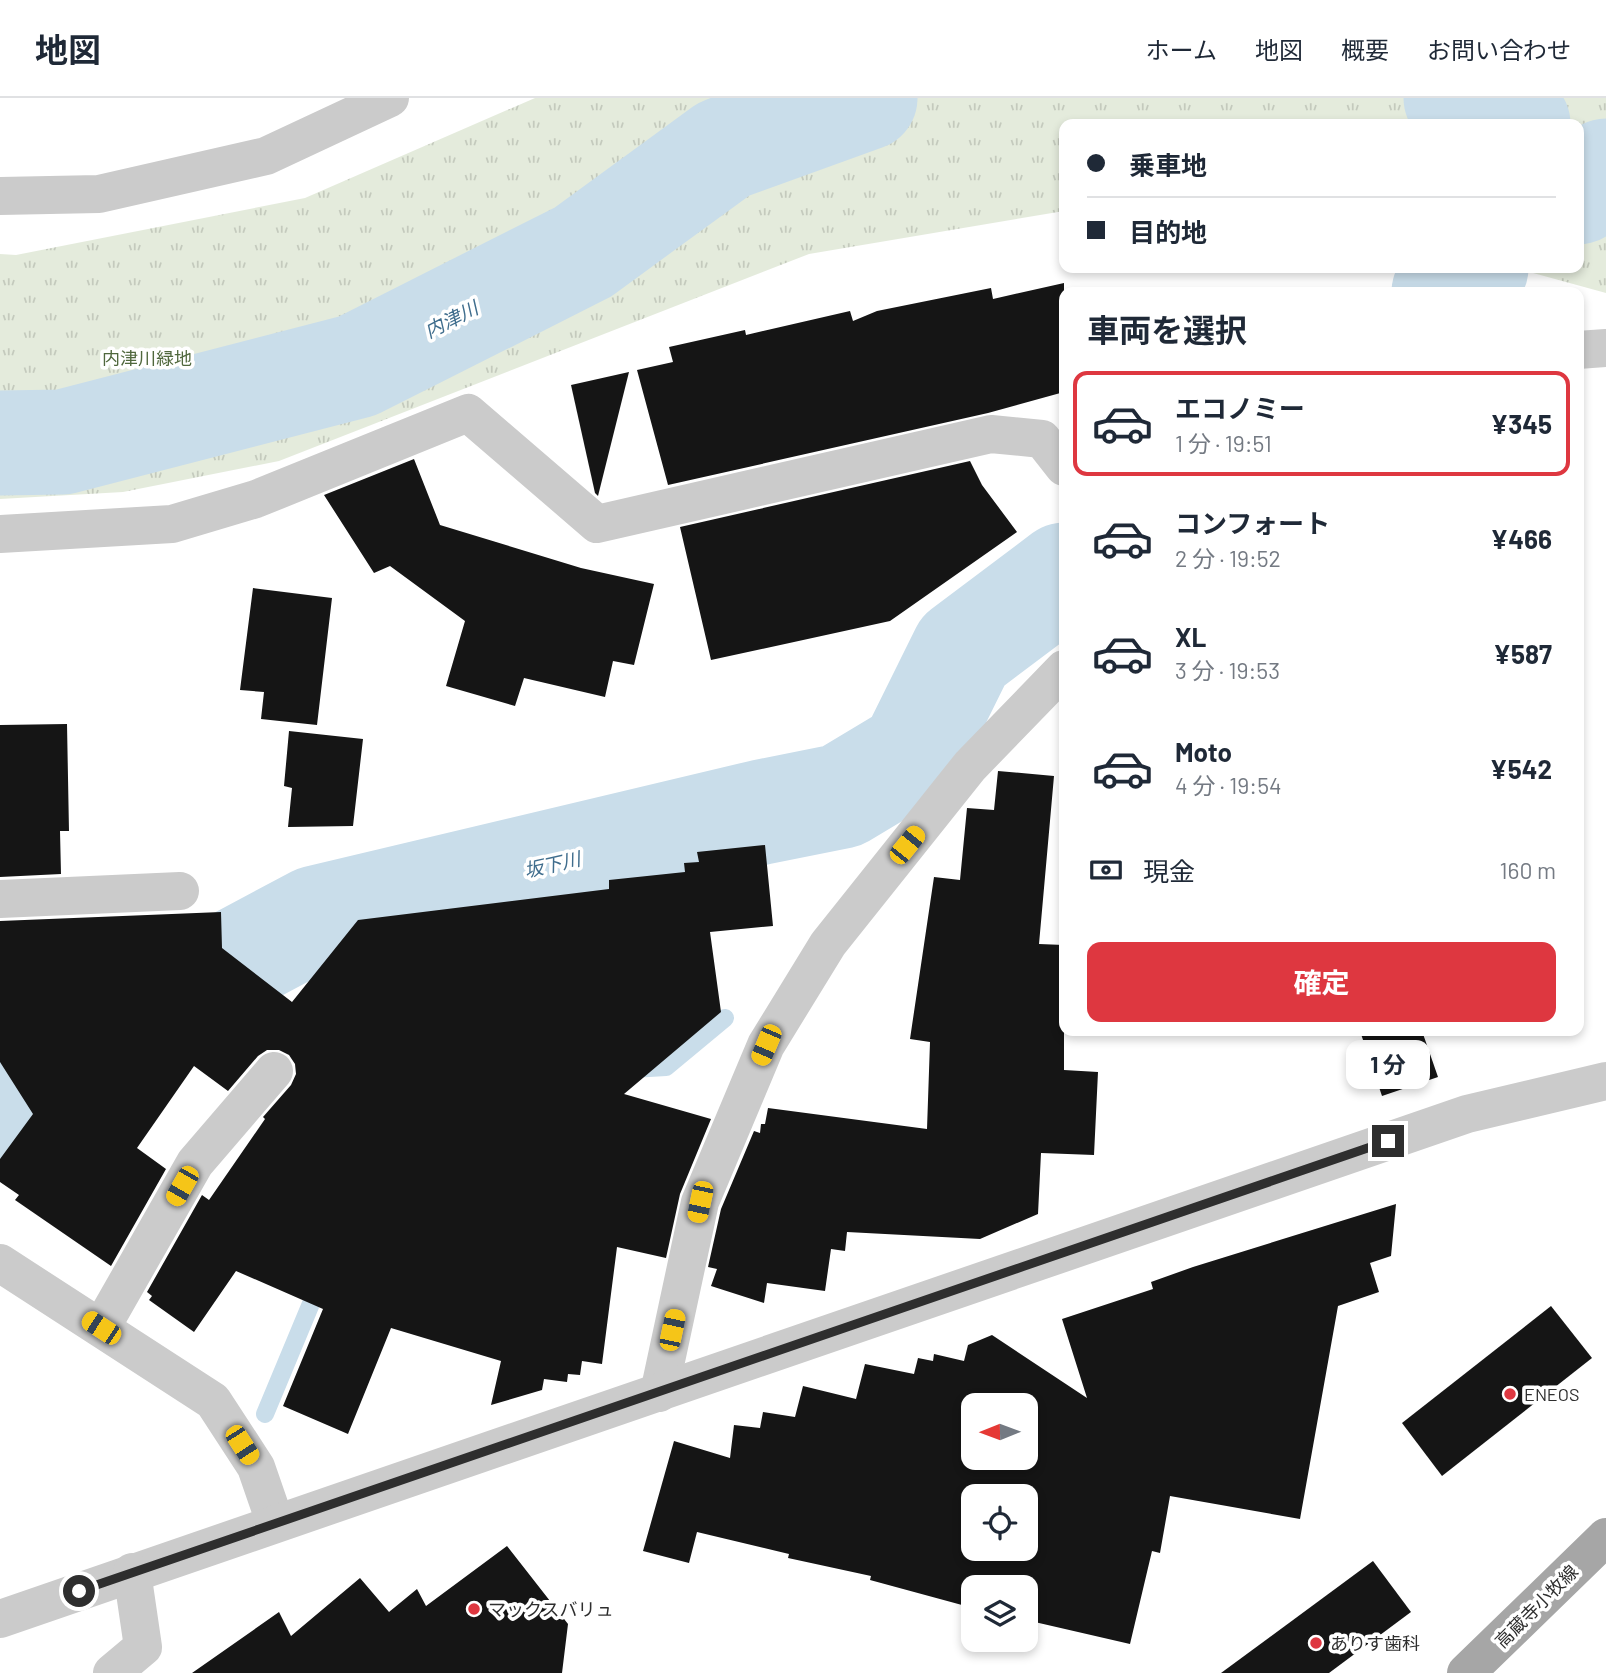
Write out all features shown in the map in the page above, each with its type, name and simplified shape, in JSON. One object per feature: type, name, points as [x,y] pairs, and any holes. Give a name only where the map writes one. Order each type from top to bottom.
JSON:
[{"type":"main road","name":"高蔵寺小牧線","points":[[1466,1673],[1606,1537]]},
{"type":"street","points":[[0,196],[99,194],[266,156],[390,98]]},
{"type":"street","points":[[1584,350],[1606,348]]},
{"type":"street","points":[[0,534],[172,524],[256,499],[468,413],[597,524],[991,434],[1042,439],[1059,461]]},
{"type":"street","points":[[659,1392],[700,1202],[766,1045],[828,944],[971,766],[1059,674]]},
{"type":"street","points":[[0,899],[180,891]]},
{"type":"street","points":[[101,1328],[195,1163],[274,1071]]},
{"type":"street","points":[[0,1619],[275,1522],[1467,1114],[1606,1081]]},
{"type":"street","points":[[0,1263],[213,1401],[256,1467],[275,1522]]},
{"type":"street","points":[[112,1673],[143,1647],[132,1572]]},
{"type":"green space","name":"内津川緑地","points":[[535,98],[1606,98],[1606,293],[1533,273],[1584,273],[1584,119],[1059,119],[1059,212],[809,254],[279,461],[123,492],[0,499],[0,254],[16,255],[305,198]]},
{"type":"building","points":[[1064,283],[1064,287],[1059,287],[1059,393],[988,413],[668,485],[637,370],[673,362],[669,347],[745,330],[746,335],[850,311],[853,321],[877,311],[991,288],[993,299]]},
{"type":"building","points":[[629,372],[598,496],[595,493],[571,385]]},
{"type":"building","points":[[414,459],[440,525],[581,568],[654,584],[634,665],[613,661],[605,697],[524,678],[515,706],[446,686],[465,621],[390,566],[374,573],[324,495]]},
{"type":"building","points":[[970,461],[982,485],[1017,532],[890,621],[711,660],[680,527]]},
{"type":"building","points":[[253,588],[332,598],[317,725],[261,719],[264,692],[240,690]]},
{"type":"building","points":[[67,724],[69,831],[60,831],[61,874],[0,877],[0,725]]},
{"type":"building","points":[[289,731],[363,739],[353,826],[288,827],[292,788],[284,786]]},
{"type":"building","points":[[998,771],[1054,776],[1039,944],[1059,945],[1059,1036],[1064,1036],[1064,1070],[1098,1072],[1094,1155],[1041,1153],[1038,1214],[980,1239],[847,1232],[845,1251],[831,1249],[825,1291],[767,1283],[764,1303],[711,1286],[717,1269],[708,1267],[721,1209],[754,1131],[760,1133],[761,1124],[765,1124],[768,1108],[927,1129],[930,1042],[910,1039],[934,877],[960,880],[967,808],[994,810]]},
{"type":"building","points":[[765,845],[773,926],[710,932],[721,1012],[624,1094],[711,1119],[680,1194],[666,1258],[617,1247],[602,1364],[582,1361],[580,1375],[568,1374],[567,1382],[544,1379],[542,1390],[491,1405],[501,1361],[391,1328],[348,1434],[283,1406],[323,1309],[236,1271],[194,1332],[149,1300],[152,1296],[147,1292],[202,1195],[209,1200],[265,1119],[263,1117],[291,1085],[296,1074],[295,1064],[289,1055],[279,1050],[267,1050],[258,1056],[228,1091],[194,1066],[137,1148],[166,1169],[111,1266],[15,1200],[19,1195],[0,1182],[0,1159],[33,1114],[0,1062],[0,921],[221,912],[222,948],[292,1002],[358,920],[609,889],[609,880],[685,872],[684,863],[699,862],[697,852]]},
{"type":"building","points":[[1362,1036],[1424,1036],[1438,1077],[1382,1096]]},
{"type":"building","points":[[1396,1204],[1391,1256],[1370,1263],[1379,1292],[1338,1306],[1300,1519],[1170,1496],[1160,1553],[1152,1551],[1130,1644],[1038,1623],[1038,1575],[961,1575],[961,1605],[870,1580],[871,1576],[788,1558],[789,1554],[697,1532],[689,1563],[643,1551],[674,1441],[730,1458],[734,1425],[760,1428],[763,1412],[795,1417],[803,1386],[856,1399],[865,1364],[914,1374],[918,1358],[933,1361],[934,1354],[964,1361],[968,1345],[992,1335],[1087,1398],[1062,1319],[1153,1289],[1151,1282]]},
{"type":"building","points":[[1551,1306],[1592,1358],[1442,1476],[1402,1423]]},
{"type":"building","name":"マックスバリュ","points":[[507,1546],[568,1624],[562,1673],[192,1673],[279,1612],[291,1636],[360,1578],[389,1612],[417,1589],[426,1606]]},
{"type":"building","name":"ありす歯科","points":[[1373,1561],[1411,1612],[1329,1673],[1221,1673]]},
{"type":"waterway","name":"内津川","points":[[0,443],[63,442],[357,366],[583,252],[724,149],[865,98]]},
{"type":"waterway","name":"内津川","points":[[1456,98],[1506,119]]},
{"type":"waterway","name":"坂下川","points":[[1584,188],[1606,171]]},
{"type":"waterway","name":"坂下川","points":[[1451,287],[1469,273]]},
{"type":"waterway","name":"坂下川","points":[[0,1122],[95,1036],[316,918],[762,812],[842,796],[912,754],[963,651],[1059,579]]},
{"type":"waterway","points":[[838,831],[842,796]]},
{"type":"waterway","points":[[632,1069],[666,1067],[725,1018]]},
{"type":"waterway","points":[[265,1414],[320,1282]]},
{"type":"place","name":"ENEOS","points":[[1510,1394]]},
{"type":"place","name":"マックスバリュ","points":[[474,1609]]},
{"type":"place","name":"ありす歯科","points":[[1316,1643]]},
{"type":"route","points":[[79,1591],[1388,1141]]}]
